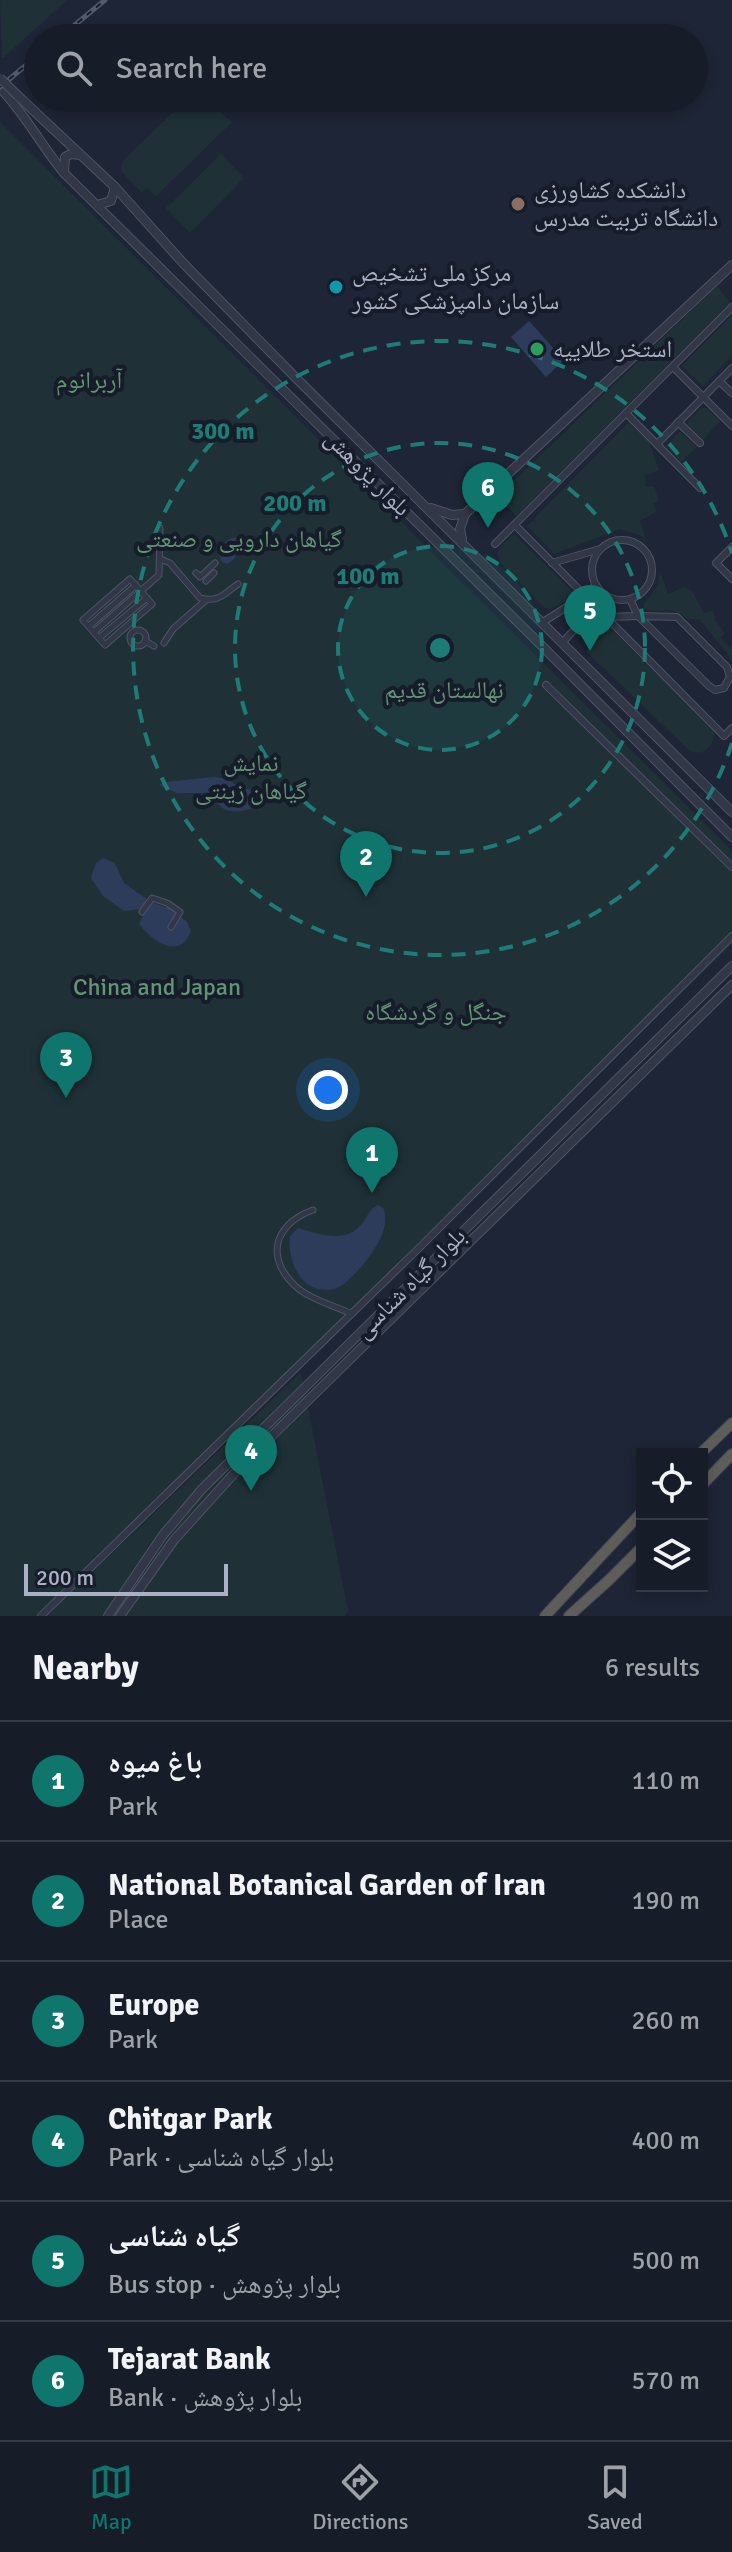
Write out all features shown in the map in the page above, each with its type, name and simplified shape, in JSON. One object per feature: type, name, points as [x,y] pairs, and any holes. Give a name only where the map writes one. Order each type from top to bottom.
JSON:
[{"type":"highway","points":[[706,1448],[732,1423]]},
{"type":"highway","points":[[708,1479],[732,1454]]},
{"type":"highway","points":[[545,1616],[636,1518]]},
{"type":"highway","points":[[569,1616],[636,1553]]},
{"type":"highway","points":[[580,1616],[609,1580]]},
{"type":"highway","points":[[535,1616],[565,1593]]},
{"type":"street","points":[[0,78],[16,99]]},
{"type":"street","points":[[0,88],[16,99]]},
{"type":"street","name":"بلوار پژوهش","points":[[16,99],[24,106]]},
{"type":"street","name":"بلوار پژوهش","points":[[16,99],[43,147],[64,173],[732,837]]},
{"type":"street","name":"بلوار پژوهش","points":[[31,112],[115,187],[183,263],[732,812]]},
{"type":"street","points":[[64,173],[65,157],[81,155]]},
{"type":"street","points":[[97,205],[111,201],[115,187]]},
{"type":"street","points":[[462,542],[460,529],[465,514],[732,265]]},
{"type":"street","points":[[495,544],[732,307]]},
{"type":"street","points":[[673,367],[732,426]]},
{"type":"street","points":[[657,444],[732,368]]},
{"type":"street","points":[[719,381],[732,393]]},
{"type":"street","points":[[626,413],[700,488]]},
{"type":"street","points":[[678,422],[700,443]]},
{"type":"street","points":[[427,507],[452,515],[465,514]]},
{"type":"street","points":[[515,525],[728,737],[732,728]]},
{"type":"street","points":[[94,632],[159,575],[160,528]]},
{"type":"street","points":[[552,563],[600,549],[617,540],[637,543],[645,550],[652,568],[651,578],[639,595],[620,600],[606,595],[596,585],[592,567],[600,549]]},
{"type":"street","points":[[732,547],[716,563],[732,579]]},
{"type":"street","points":[[160,559],[170,563],[200,598],[206,600],[224,597],[238,584]]},
{"type":"street","points":[[196,573],[200,577],[209,576],[215,563]]},
{"type":"street","points":[[130,579],[136,585],[152,604],[105,645],[83,620],[130,579]]},
{"type":"street","points":[[89,626],[136,585]]},
{"type":"street","points":[[543,622],[596,585]]},
{"type":"street","points":[[121,587],[143,612]]},
{"type":"street","points":[[111,595],[134,620],[134,632],[130,639],[135,645],[142,645],[145,641]]},
{"type":"street","points":[[563,642],[606,595]]},
{"type":"street","points":[[99,638],[147,598]]},
{"type":"street","points":[[607,617],[638,616],[677,617],[727,667],[730,677],[724,688],[715,690],[709,686],[638,616],[630,599]]},
{"type":"street","points":[[164,643],[173,629],[206,600]]},
{"type":"street","points":[[102,603],[124,629],[144,633],[145,641]]},
{"type":"street","points":[[93,611],[115,637]]},
{"type":"street","points":[[145,641],[154,646]]},
{"type":"street","points":[[546,685],[732,867]]},
{"type":"street","points":[[142,912],[152,898],[167,903],[180,912],[172,926]]},
{"type":"street","points":[[41,1616],[352,1314],[732,936]]},
{"type":"street","name":"بلوار گیاه شناسی","points":[[108,1616],[163,1535],[202,1489],[732,966]]},
{"type":"street","name":"بلوار گیاه شناسی","points":[[120,1616],[174,1540],[239,1468],[732,985]]},
{"type":"street","points":[[313,1210],[301,1215],[282,1234],[276,1245],[276,1257],[298,1288],[352,1314]]},
{"type":"green space","points":[[0,0],[67,0],[41,24],[24,24],[24,39],[2,59]]},
{"type":"green space","points":[[220,112],[232,122],[156,196],[147,188],[142,193],[120,170],[122,162],[171,114]]},
{"type":"green space","points":[[0,122],[732,851],[732,944],[43,1616],[0,1616]]},
{"type":"green space","points":[[221,154],[244,178],[190,233],[166,208]]},
{"type":"green space","points":[[717,286],[730,303],[516,516],[498,496]]},
{"type":"green space","points":[[732,315],[732,356],[703,386],[682,366]]},
{"type":"green space","points":[[702,408],[720,421],[703,440],[688,425],[688,421]]},
{"type":"green space","points":[[629,422],[649,442],[659,470],[645,476],[646,487],[654,486],[659,500],[653,504],[657,511],[640,521],[646,541],[640,535],[620,529],[554,554],[527,526]]},
{"type":"green space","points":[[680,431],[697,447],[681,462],[666,446]]},
{"type":"green space","points":[[514,534],[576,598],[567,604],[564,602],[550,609],[545,608],[501,564],[497,554],[500,547]]},
{"type":"green space","points":[[660,571],[668,594],[684,587],[692,591],[704,613],[713,610],[715,620],[725,633],[721,638],[732,649],[732,659],[699,619],[687,619],[672,611],[644,609],[644,604],[658,585]]},
{"type":"green space","points":[[591,616],[599,617],[714,732],[707,749],[699,753],[689,750],[587,652],[593,631],[586,623]]},
{"type":"green space","points":[[301,1372],[348,1611],[345,1616],[47,1616]]},
{"type":"water","name":"استخر طلاییه","points":[[529,321],[564,360],[546,377],[511,337]]},
{"type":"water","points":[[238,537],[242,539],[234,546],[237,552],[234,559],[227,564],[222,562],[218,553],[221,546]]},
{"type":"water","points":[[214,777],[227,779],[241,788],[259,791],[263,795],[269,793],[273,798],[262,805],[233,811],[221,807],[206,793],[177,793],[160,784]]},
{"type":"water","points":[[103,858],[115,863],[124,883],[151,902],[171,909],[187,922],[191,931],[186,940],[173,946],[158,942],[139,924],[145,911],[124,911],[103,896],[91,878],[96,863]]},
{"type":"water","points":[[378,1205],[385,1214],[382,1235],[356,1272],[334,1289],[323,1290],[305,1282],[294,1266],[290,1236],[298,1228],[331,1236],[347,1234],[361,1225]]},
{"type":"railway","points":[[76,24],[105,0]]},
{"type":"railway","points":[[0,87],[24,67]]},
{"type":"place","name":"دانشکده کشاورزی دانشگاه تربیت مدرس","points":[[518,204]]},
{"type":"place","name":"مرکز ملی تشخیص سازمان دامپزشکی کشور","points":[[336,287]]},
{"type":"place","name":"استخر طلاییه","points":[[537,349]]},
{"type":"place","name":"Tejarat Bank","points":[[488,528]]},
{"type":"place","name":"گیاه شناسی","points":[[590,651]]},
{"type":"place","name":"National Botanical Garden of Iran","points":[[366,897]]},
{"type":"place","name":"Europe","points":[[66,1098]]},
{"type":"place","name":"باغ میوه","points":[[372,1193]]},
{"type":"place","name":"Chitgar Park","points":[[251,1491]]},
{"type":"park label","name":"آربرانوم","points":[[89,380]]},
{"type":"park label","name":"گیاهان دارویی و صنعتی","points":[[239,539]]},
{"type":"park label","name":"نهالستان قدیم","points":[[444,690]]},
{"type":"park label","name":"نمایش گیاهان زینتی","points":[[251,777]]},
{"type":"park label","name":"China and Japan","points":[[157,987]]},
{"type":"park label","name":"جنگل و گردشگاه","points":[[436,1012]]}]
